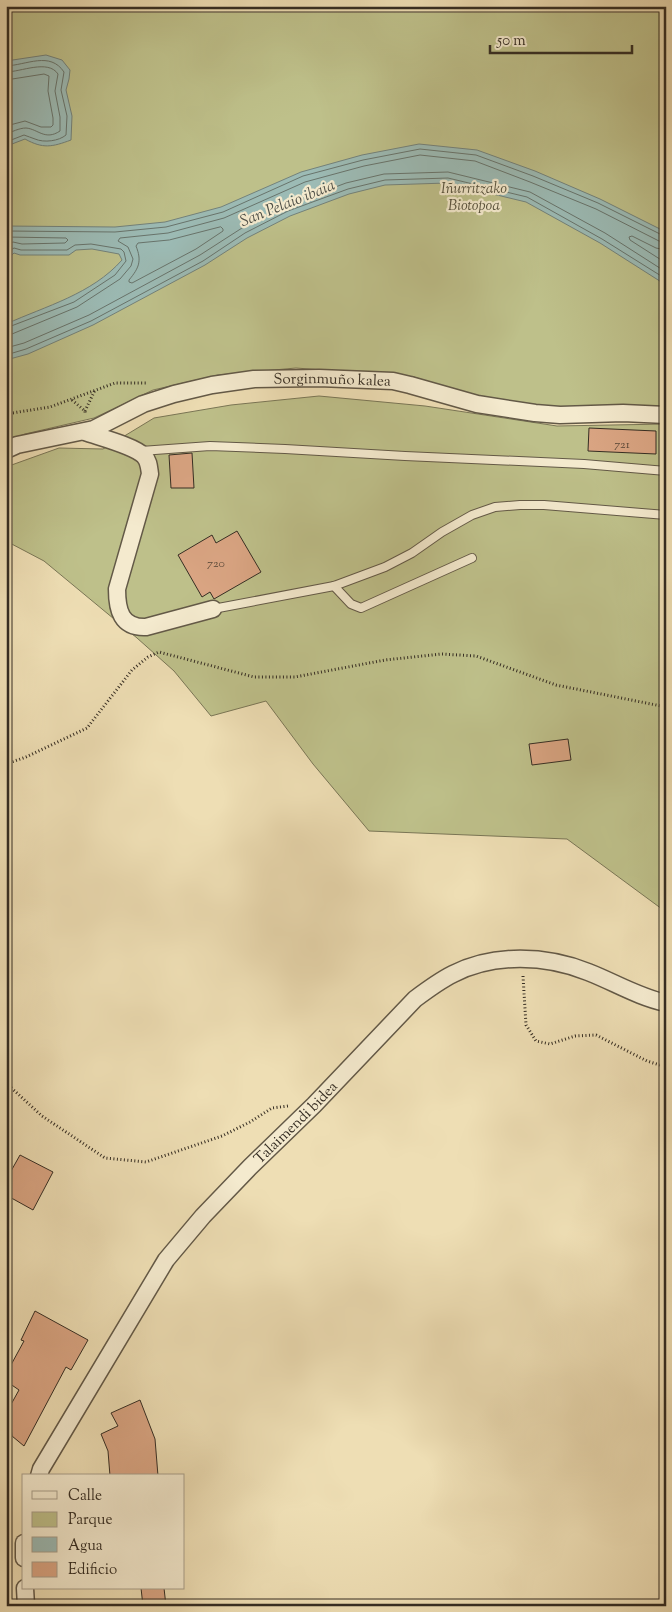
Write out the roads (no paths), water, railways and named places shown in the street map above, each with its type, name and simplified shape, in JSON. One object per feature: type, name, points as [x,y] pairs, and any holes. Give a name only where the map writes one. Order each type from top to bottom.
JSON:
[{"type":"street","name":"Sorginmuño kalea","points":[[6,450],[17,445],[94,429],[143,404],[174,394],[235,381],[272,378],[393,381],[477,404],[535,413],[560,415],[664,414]]},
{"type":"street","points":[[85,432],[143,454],[149,465],[150,474],[116,589],[118,606],[124,619],[137,627],[146,627],[213,609]]},
{"type":"street","name":"Talaimendi bidea","points":[[40,1474],[46,1460],[166,1260],[210,1209],[415,999],[428,989],[454,973],[470,967],[485,963],[522,959],[566,964],[632,992],[666,1003]]},
{"type":"street","points":[[25,1590],[26,1606]]},
{"type":"lane","points":[[136,451],[210,446],[285,448],[405,456],[584,464],[665,471]]},
{"type":"lane","points":[[213,609],[334,586],[392,563],[412,553],[442,532],[472,516],[495,507],[544,505],[666,515]]},
{"type":"lane","points":[[334,586],[351,604],[360,608],[472,558]]},
{"type":"water","points":[[46,55],[62,60],[70,70],[66,90],[72,116],[71,140],[42,146],[25,139],[6,148],[6,61]]},
{"type":"water","name":"San Pelaio ibaia","points":[[419,144],[477,150],[535,171],[600,199],[666,232],[666,285],[600,243],[526,202],[447,183],[385,185],[349,194],[290,216],[247,238],[205,265],[93,325],[28,354],[6,360],[6,324],[83,290],[110,272],[122,260],[119,254],[92,249],[76,250],[69,255],[20,255],[14,253],[6,261],[6,226],[115,227],[165,222],[221,207],[301,172],[362,155]]},
{"type":"park label","name":"Iñurritzako Biotopoa","points":[[474,196]]}]
